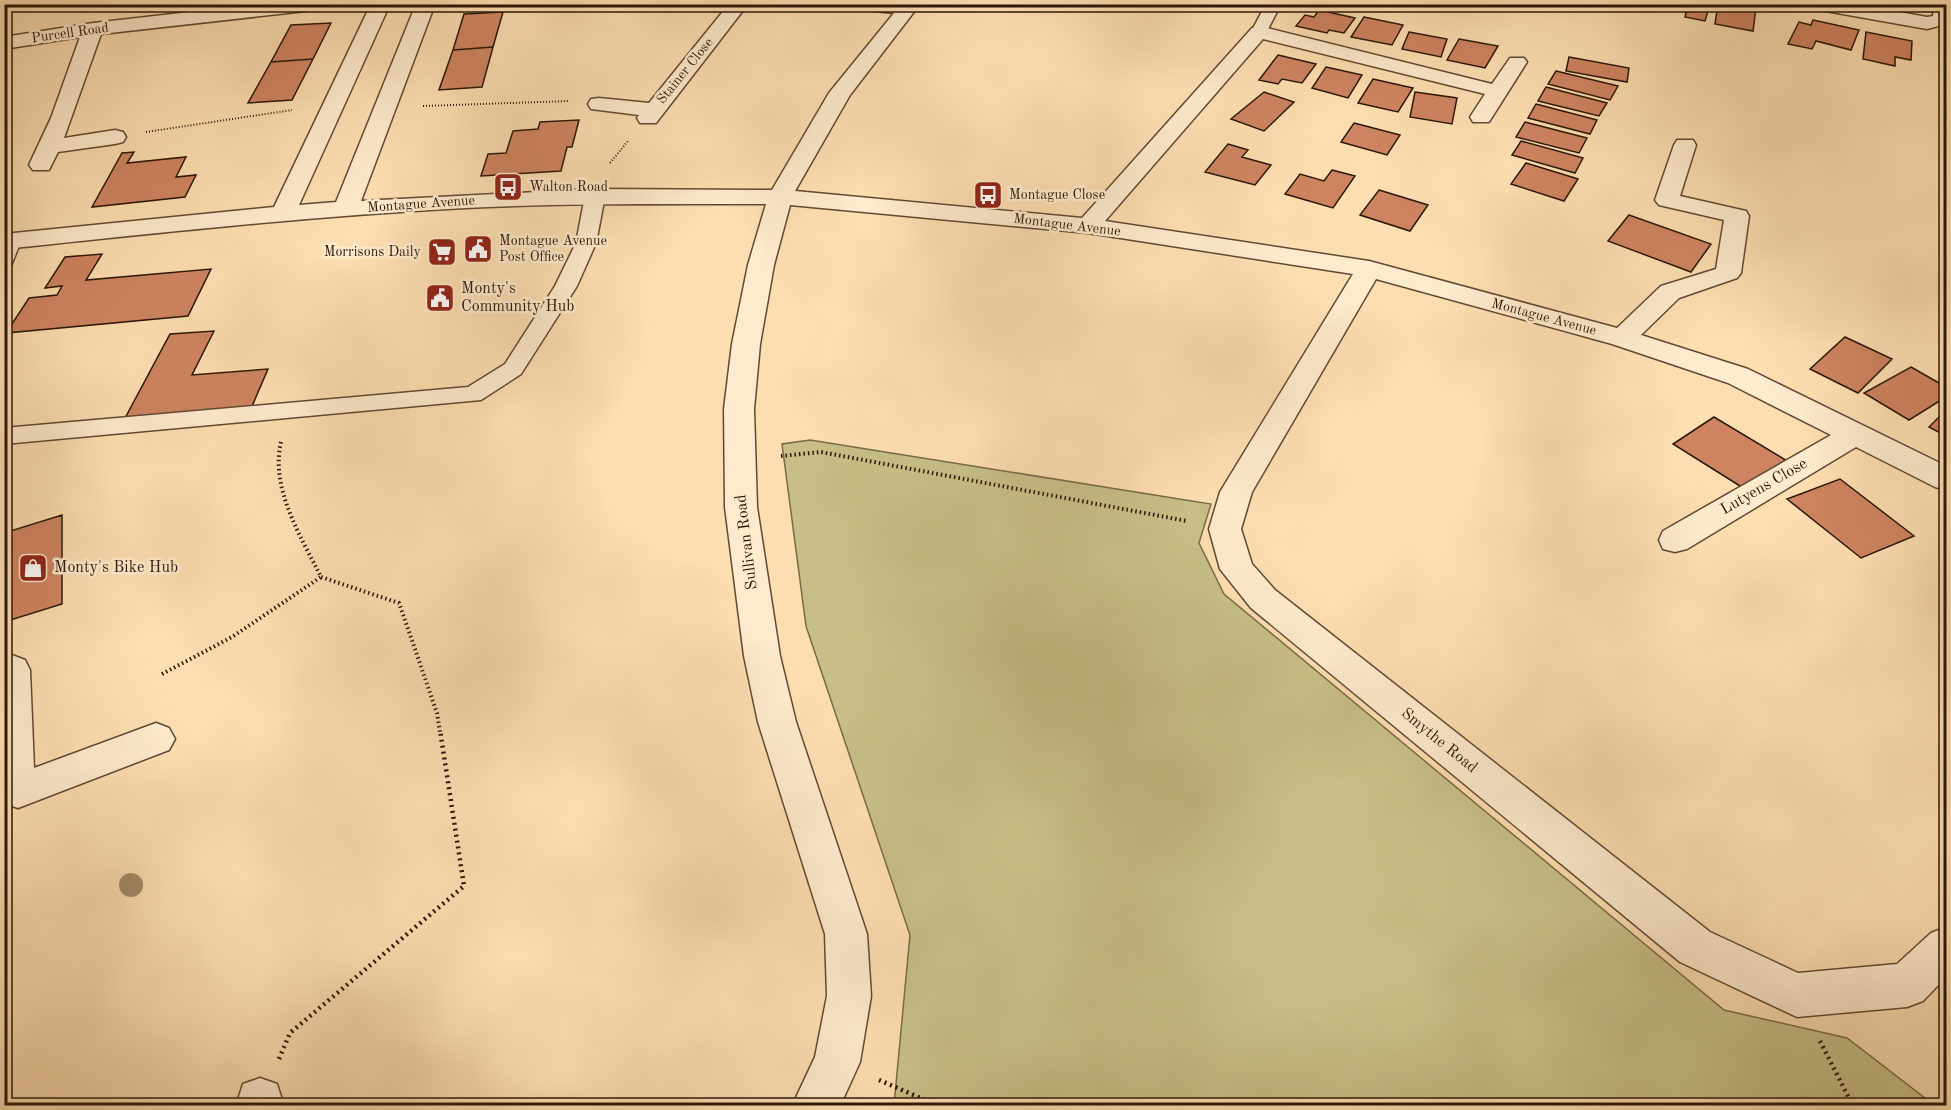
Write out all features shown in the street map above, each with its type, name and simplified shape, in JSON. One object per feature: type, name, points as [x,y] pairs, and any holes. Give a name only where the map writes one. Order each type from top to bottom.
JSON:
[{"type":"street","name":"Purcell Road","points":[[4,43],[93,29],[315,4]]},
{"type":"street","points":[[283,213],[381,4]]},
{"type":"street","points":[[346,208],[426,4]]},
{"type":"street","name":"Stainer Close","points":[[599,104],[651,114],[739,4]]},
{"type":"street","points":[[864,4],[908,7]]},
{"type":"street","points":[[1820,4],[1927,23],[1938,22],[1943,17],[1944,4]]},
{"type":"street","name":"Sullivan Road","points":[[815,1106],[837,1062],[849,996],[846,934],[777,722],[762,656],[741,507],[738,459],[739,409],[746,344],[760,265],[780,197],[840,93],[908,7]]},
{"type":"street","points":[[93,29],[45,156],[115,137]]},
{"type":"street","points":[[1088,226],[1259,32],[1497,91]]},
{"type":"street","points":[[1481,117],[1517,62]]},
{"type":"street","points":[[1622,338],[1670,291],[1728,273],[1737,216],[1667,200],[1685,145]]},
{"type":"street","name":"Montague Avenue","points":[[7,248],[283,213],[589,196],[780,197],[1088,226],[1369,269],[1622,338],[1738,376],[1947,479]]},
{"type":"street","points":[[1226,529],[1236,492],[1369,269]]},
{"type":"street","name":"Lutyens Close","points":[[1675,540],[1854,435]]},
{"type":"street","name":"Smythe Road","points":[[1226,529],[1237,569],[1263,599],[1695,947],[1797,995]]},
{"type":"street","points":[[12,670],[9,766],[18,791],[156,739]]},
{"type":"street","points":[[1797,995],[1907,985],[1947,948]]},
{"type":"lane","points":[[1259,32],[1274,4]]},
{"type":"lane","points":[[4,436],[296,412],[473,394],[513,369],[566,286],[586,243],[589,196]]},
{"type":"path","points":[[386,107],[577,101],[599,104]]},
{"type":"path","points":[[115,137],[334,104]]},
{"type":"path","points":[[589,196],[651,114]]},
{"type":"path","points":[[260,1103],[291,1033],[465,886],[437,712],[399,603],[321,577],[291,518],[276,453],[296,412]]},
{"type":"path","points":[[738,459],[821,452],[1226,529]]},
{"type":"path","points":[[162,674],[232,637],[321,577]]},
{"type":"path","points":[[1797,995],[1853,1106]]},
{"type":"path","points":[[837,1062],[939,1106]]},
{"type":"shaded area","points":[[810,440],[1211,504],[1199,543],[1224,594],[1724,1010],[1847,1038],[1934,1105],[894,1105],[910,935],[806,626],[782,444]]},
{"type":"building","points":[[1633,4],[1660,4],[1658,11]]},
{"type":"building","points":[[1710,4],[1705,21],[1685,17],[1687,9],[1668,5]]},
{"type":"building","points":[[1718,4],[1756,8],[1753,31],[1715,24]]},
{"type":"building","points":[[1319,10],[1355,18],[1344,33],[1329,30],[1327,33],[1296,26],[1305,15],[1314,17]]},
{"type":"building","points":[[503,12],[493,47],[453,50],[464,14]]},
{"type":"building","points":[[1364,17],[1403,25],[1392,45],[1351,37]]},
{"type":"building","points":[[1813,20],[1859,30],[1851,50],[1816,41],[1812,49],[1788,44],[1799,22],[1811,25]]},
{"type":"building","points":[[331,23],[313,59],[271,62],[291,25]]},
{"type":"building","points":[[1409,32],[1447,39],[1441,57],[1402,49]]},
{"type":"building","points":[[1866,32],[1912,41],[1911,60],[1895,57],[1895,66],[1863,59]]},
{"type":"building","points":[[1459,39],[1498,46],[1485,68],[1447,60]]},
{"type":"building","points":[[493,47],[482,87],[439,90],[453,50]]},
{"type":"building","points":[[1278,55],[1316,64],[1302,83],[1282,79],[1278,84],[1259,80]]},
{"type":"building","points":[[1569,57],[1629,68],[1627,82],[1566,71]]},
{"type":"building","points":[[313,59],[292,100],[248,103],[271,62]]},
{"type":"building","points":[[1326,67],[1362,75],[1348,98],[1312,88]]},
{"type":"building","points":[[1556,71],[1618,86],[1610,100],[1548,84]]},
{"type":"building","points":[[1373,79],[1413,88],[1398,112],[1358,103]]},
{"type":"building","points":[[1546,87],[1607,103],[1599,116],[1538,101]]},
{"type":"building","points":[[1264,92],[1294,102],[1264,131],[1231,119]]},
{"type":"building","points":[[1415,92],[1457,98],[1452,124],[1410,117]]},
{"type":"building","points":[[1536,104],[1597,120],[1590,134],[1528,118]]},
{"type":"building","points":[[579,120],[572,147],[567,147],[561,171],[481,176],[488,154],[506,153],[513,131],[538,129],[540,122]]},
{"type":"building","points":[[1525,122],[1587,138],[1579,153],[1516,137]]},
{"type":"building","points":[[1354,123],[1400,135],[1387,155],[1341,142]]},
{"type":"building","points":[[1521,141],[1583,158],[1575,173],[1512,155]]},
{"type":"building","points":[[1228,144],[1248,150],[1242,157],[1271,165],[1255,185],[1205,172]]},
{"type":"building","points":[[134,152],[127,163],[186,157],[176,177],[196,175],[185,197],[92,207],[122,153]]},
{"type":"building","points":[[1526,163],[1578,179],[1564,201],[1511,184]]},
{"type":"building","points":[[1332,170],[1355,176],[1333,208],[1285,194],[1300,174],[1324,181]]},
{"type":"building","points":[[1379,190],[1428,205],[1410,231],[1360,215]]},
{"type":"building","points":[[1629,215],[1711,244],[1691,272],[1608,241]]},
{"type":"building","points":[[102,254],[86,280],[211,269],[188,316],[6,333],[29,298],[57,295],[62,286],[45,288],[65,257]]},
{"type":"building","points":[[214,331],[192,375],[268,369],[250,411],[123,422],[170,334]]},
{"type":"building","points":[[1845,337],[1892,359],[1858,393],[1810,369]]},
{"type":"building","points":[[1911,367],[1946,387],[1946,397],[1909,420],[1864,393]]},
{"type":"building","points":[[1946,410],[1946,436],[1929,427]]},
{"type":"building","points":[[1714,417],[1789,462],[1748,491],[1673,444]]},
{"type":"building","points":[[1840,479],[1914,536],[1861,558],[1787,499]]},
{"type":"building","name":"Monty's Bike Hub","points":[[62,515],[62,604],[4,622],[4,533]]},
{"type":"place","name":"Walton Road","points":[[508,187]]},
{"type":"place","name":"Montague Close","points":[[988,195]]},
{"type":"place","name":"Montague Avenue Post Office","points":[[478,249]]},
{"type":"place","name":"Morrisons Daily","points":[[442,252]]},
{"type":"place","name":"Monty's Community Hub","points":[[440,298]]},
{"type":"place","name":"Monty's Bike Hub","points":[[33,568]]}]
